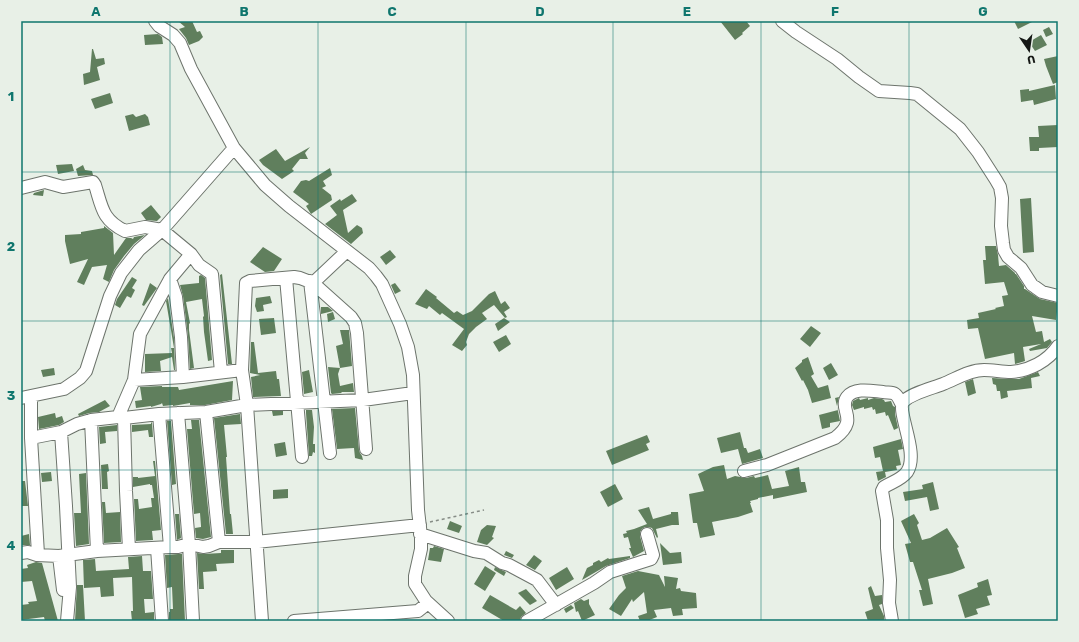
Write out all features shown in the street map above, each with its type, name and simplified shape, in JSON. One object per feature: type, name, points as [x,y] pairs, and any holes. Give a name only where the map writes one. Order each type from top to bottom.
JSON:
[{"type":"street","points":[[155,21],[159,26],[173,35],[180,43],[191,69],[234,148],[265,185],[289,206],[369,268],[376,276],[388,296],[408,347],[412,375],[421,549],[415,576],[415,584],[428,603],[448,621]]},
{"type":"street","points":[[782,21],[837,59],[879,91],[916,94],[960,129],[978,152],[1000,187],[1002,198],[1001,226],[1004,250],[1008,257],[1021,268],[1032,285],[1042,292],[1058,296]]},
{"type":"street","points":[[38,554],[31,438],[26,397],[64,389],[80,378],[86,371],[110,296],[121,273],[139,250],[162,230],[234,148]]},
{"type":"street","points":[[21,188],[42,182],[63,187],[93,182],[106,216],[111,222],[125,231],[146,227],[162,230],[191,254],[199,265],[212,274],[221,372]]},
{"type":"street","points":[[311,282],[347,251]]},
{"type":"street","points":[[129,549],[121,417],[134,380],[140,334],[170,279],[191,254]]},
{"type":"street","points":[[262,621],[247,405],[242,370],[246,283],[250,281],[294,277],[311,282],[351,316],[355,323],[357,333],[366,449]]},
{"type":"street","points":[[286,278],[302,457]]},
{"type":"street","points":[[170,279],[176,297],[181,337],[183,377]]},
{"type":"street","points":[[311,282],[323,402],[330,453]]},
{"type":"street","points":[[902,404],[910,397],[971,372],[983,370],[1011,372],[1024,370],[1044,360],[1053,353],[1058,346]]},
{"type":"street","points":[[134,380],[183,377],[242,370]]},
{"type":"street","points":[[744,471],[767,465],[835,438],[842,433],[848,419],[845,404],[847,398],[852,393],[873,390],[892,393],[898,397],[902,404],[909,436],[911,460],[906,472],[900,479],[884,487],[882,491],[887,520],[887,548],[890,580],[889,603],[892,621]]},
{"type":"street","points":[[31,438],[61,432],[77,424],[91,420],[159,414],[206,412],[247,405],[363,400],[413,393]]},
{"type":"street","points":[[206,412],[219,542]]},
{"type":"street","points":[[178,413],[189,544],[193,621]]},
{"type":"street","points":[[159,414],[170,547]]},
{"type":"street","points":[[91,420],[97,551]]},
{"type":"street","points":[[61,432],[64,555],[70,587],[67,621]]},
{"type":"street","points":[[21,553],[28,552],[64,555],[97,551],[178,547],[189,544],[203,547],[219,542],[256,542],[420,529],[474,551],[486,553],[502,563],[509,565],[537,580],[556,604]]},
{"type":"street","points":[[526,621],[594,583],[610,572],[651,559],[653,555],[647,534]]},
{"type":"street","points":[[157,548],[162,621]]},
{"type":"street","points":[[294,621],[418,610],[428,603]]},
{"type":"path","points":[[420,529],[484,510]]},
{"type":"building","points":[[178,21],[192,21],[197,32],[200,31],[203,37],[199,41],[189,45],[179,29],[185,27]]},
{"type":"building","points":[[720,21],[746,21],[750,26],[735,40]]},
{"type":"building","points":[[1014,21],[1034,21],[1018,29]]},
{"type":"building","points":[[1049,27],[1053,34],[1046,37],[1043,30]]},
{"type":"building","points":[[158,34],[162,37],[163,44],[145,45],[144,35]]},
{"type":"building","points":[[1041,35],[1047,45],[1035,51],[1029,42]]},
{"type":"building","points":[[92,49],[96,59],[104,58],[105,64],[97,67],[100,80],[84,85],[83,74],[90,72]]},
{"type":"building","points":[[1058,56],[1058,82],[1053,84],[1044,59]]},
{"type":"building","points":[[1055,85],[1056,99],[1034,105],[1033,100],[1021,102],[1020,90],[1029,89],[1029,91]]},
{"type":"building","points":[[110,93],[113,103],[95,109],[91,99]]},
{"type":"building","points":[[133,114],[136,117],[145,114],[148,117],[150,125],[129,131],[125,116]]},
{"type":"building","points":[[1058,125],[1058,147],[1039,148],[1039,151],[1030,151],[1029,137],[1039,137],[1038,126]]},
{"type":"building","points":[[310,147],[305,153],[308,159],[300,159],[292,169],[294,171],[282,179],[263,165],[259,160],[276,149],[285,161]]},
{"type":"building","points":[[72,164],[74,171],[58,174],[56,165]]},
{"type":"building","points":[[83,165],[85,170],[92,171],[93,175],[78,176],[76,169]]},
{"type":"building","points":[[330,168],[332,175],[323,181],[326,186],[322,188],[331,195],[332,200],[311,214],[306,206],[309,204],[293,192],[301,181],[309,181]]},
{"type":"building","points":[[44,190],[43,196],[33,195],[34,193]]},
{"type":"building","points":[[352,194],[357,201],[343,210],[348,233],[357,225],[362,228],[363,233],[351,244],[325,224],[337,215],[330,206],[340,199],[341,201]]},
{"type":"building","points":[[1031,198],[1034,252],[1023,253],[1020,199]]},
{"type":"building","points":[[151,205],[161,217],[157,221],[146,220],[141,213]]},
{"type":"building","points":[[104,226],[113,233],[114,255],[126,238],[133,239],[134,237],[145,235],[134,244],[124,256],[114,270],[109,282],[103,279],[107,265],[92,267],[84,285],[77,282],[88,259],[70,264],[65,235],[81,234],[81,232],[104,228]]},
{"type":"building","points":[[985,246],[996,246],[999,266],[1006,265],[1015,273],[1024,286],[1024,289],[1040,299],[1058,303],[1056,320],[1032,316],[1036,332],[1042,331],[1044,342],[1050,339],[1052,342],[1047,348],[1030,351],[1029,349],[1041,344],[1023,347],[1025,361],[1022,362],[1015,364],[1014,353],[985,359],[978,328],[968,329],[967,320],[979,318],[978,313],[1004,306],[1002,296],[1008,295],[1004,282],[985,284],[983,260],[986,260]]},
{"type":"building","points":[[263,247],[282,259],[274,271],[265,272],[250,262]]},
{"type":"building","points":[[390,250],[396,257],[386,265],[380,257]]},
{"type":"building","points":[[222,274],[232,364],[228,364],[220,275]]},
{"type":"building","points":[[201,275],[205,278],[212,360],[208,361],[202,299],[186,302],[190,323],[189,330],[194,368],[190,369],[188,336],[183,296],[180,285],[199,283],[199,276]]},
{"type":"building","points":[[132,277],[137,280],[132,288],[135,290],[131,298],[127,296],[120,308],[115,305],[117,299]]},
{"type":"building","points":[[150,283],[157,288],[144,306],[142,305]]},
{"type":"building","points":[[395,283],[401,291],[395,294],[391,285]]},
{"type":"building","points":[[426,289],[454,313],[457,311],[463,315],[472,311],[489,294],[495,291],[501,304],[505,301],[510,308],[504,312],[507,317],[505,318],[494,305],[482,313],[487,319],[469,334],[466,342],[467,345],[462,351],[452,345],[464,329],[442,313],[440,315],[429,306],[427,309],[415,304]]},
{"type":"building","points":[[270,296],[272,303],[263,305],[264,311],[257,312],[255,306],[256,298]]},
{"type":"building","points":[[168,298],[174,338],[175,370],[172,357],[160,361],[161,371],[145,372],[145,354],[172,353],[171,348],[174,348],[166,301]]},
{"type":"building","points":[[321,307],[328,307],[333,311],[321,314]]},
{"type":"building","points":[[333,312],[335,319],[328,322],[327,314]]},
{"type":"building","points":[[274,318],[276,333],[261,335],[259,319]]},
{"type":"building","points":[[504,318],[510,322],[498,331],[495,324]]},
{"type":"building","points":[[811,326],[821,333],[810,347],[800,339]]},
{"type":"building","points":[[340,330],[349,330],[352,366],[340,368],[336,346],[343,344]]},
{"type":"building","points":[[506,335],[511,344],[499,352],[493,342]]},
{"type":"building","points":[[251,342],[254,342],[258,373],[276,371],[277,379],[279,379],[281,396],[253,397],[251,377],[260,375],[250,373]]},
{"type":"building","points":[[808,357],[814,374],[811,376],[818,388],[828,385],[831,398],[812,403],[808,390],[795,368],[802,362],[802,360]]},
{"type":"building","points":[[831,363],[838,375],[829,380],[823,368]]},
{"type":"building","points":[[328,367],[340,368],[338,374],[340,386],[353,383],[354,392],[332,394]]},
{"type":"building","points":[[54,368],[55,375],[43,377],[41,370]]},
{"type":"building","points":[[309,370],[313,392],[304,394],[302,372]]},
{"type":"building","points":[[1038,372],[1040,376],[1031,378],[1032,388],[1007,391],[1008,397],[1001,399],[1000,391],[997,391],[996,385],[993,384],[992,378],[1019,379]]},
{"type":"building","points":[[973,379],[976,393],[968,396],[965,382]]},
{"type":"building","points":[[233,381],[232,400],[205,405],[190,405],[190,403],[163,406],[162,403],[151,407],[136,408],[135,401],[142,400],[140,387],[178,387],[179,390]]},
{"type":"building","points":[[839,397],[837,406],[835,398]]},
{"type":"building","points":[[859,398],[860,400],[874,398],[882,399],[885,402],[891,401],[895,407],[898,428],[894,430],[888,415],[886,416],[885,412],[876,414],[875,409],[873,410],[872,407],[864,409],[864,407],[854,410],[852,405],[853,401]]},
{"type":"building","points":[[105,400],[110,406],[99,412],[79,416],[78,414]]},
{"type":"building","points":[[355,408],[359,450],[363,460],[355,458],[354,448],[337,449],[332,409]]},
{"type":"building","points":[[306,410],[312,410],[314,427],[313,444],[315,444],[315,453],[313,452],[312,456],[309,456]]},
{"type":"building","points":[[838,410],[840,421],[830,423],[830,427],[822,429],[819,415]]},
{"type":"building","points":[[272,411],[283,411],[283,415],[273,416]]},
{"type":"building","points":[[55,413],[56,418],[62,416],[64,422],[59,425],[39,429],[38,417]]},
{"type":"building","points":[[240,414],[241,424],[224,425],[230,514],[233,534],[226,534],[214,418]]},
{"type":"building","points":[[191,420],[199,420],[211,537],[203,539],[196,538],[195,528],[201,526],[200,513],[194,514],[187,429],[192,429]]},
{"type":"building","points":[[167,421],[171,421],[176,484],[172,485]]},
{"type":"building","points":[[152,422],[153,437],[149,437],[148,430],[132,432],[132,425],[151,424]]},
{"type":"building","points":[[117,425],[117,431],[105,432],[106,443],[100,444],[99,427]]},
{"type":"building","points":[[740,432],[744,448],[746,448],[748,453],[760,449],[763,458],[742,464],[738,449],[721,453],[717,438]]},
{"type":"building","points":[[647,435],[650,442],[646,444],[649,450],[612,465],[606,451]]},
{"type":"building","points":[[901,439],[903,449],[898,450],[901,465],[896,466],[897,470],[885,472],[886,477],[878,481],[876,472],[883,471],[880,457],[875,458],[873,447]]},
{"type":"building","points":[[285,442],[287,455],[276,457],[274,444]]},
{"type":"building","points":[[153,461],[155,461],[161,530],[152,531],[153,540],[136,541],[134,499],[138,499],[139,509],[152,507],[151,498],[154,498],[152,485],[150,484],[133,487],[133,477],[138,478],[155,476]]},
{"type":"building","points":[[108,464],[108,489],[102,489],[101,465]]},
{"type":"building","points":[[724,465],[727,479],[735,476],[746,478],[754,476],[755,478],[768,475],[772,489],[789,486],[785,471],[799,467],[801,482],[805,482],[807,492],[773,499],[773,495],[750,501],[753,512],[738,517],[712,522],[715,535],[700,538],[697,523],[693,523],[689,494],[704,491],[698,474],[713,467]]},
{"type":"building","points":[[51,472],[52,481],[42,482],[41,473]]},
{"type":"building","points":[[86,473],[89,544],[76,546],[74,513],[81,513],[79,474]]},
{"type":"building","points":[[21,481],[25,481],[28,506],[21,506]]},
{"type":"building","points":[[933,482],[939,509],[930,511],[927,497],[905,501],[903,492],[923,489],[922,485]]},
{"type":"building","points":[[615,484],[623,499],[608,507],[600,492]]},
{"type":"building","points":[[288,489],[288,498],[273,499],[273,490]]},
{"type":"building","points":[[102,502],[105,502],[106,513],[120,512],[121,542],[104,543]]},
{"type":"building","points":[[649,507],[653,519],[671,514],[671,512],[678,512],[679,525],[656,529],[657,538],[652,528],[645,527],[642,529],[640,536],[644,551],[633,557],[629,548],[631,548],[628,537],[624,538],[623,534],[627,533],[626,531],[647,524],[638,510]]},
{"type":"building","points":[[175,514],[179,514],[181,538],[177,540]]},
{"type":"building","points":[[914,514],[919,523],[917,525],[922,540],[930,538],[947,528],[959,547],[957,548],[965,568],[928,579],[933,604],[923,606],[919,590],[922,590],[913,562],[910,562],[905,544],[911,543],[901,521]]},
{"type":"building","points":[[450,521],[462,526],[459,533],[447,529]]},
{"type":"building","points":[[487,525],[496,526],[492,537],[494,538],[487,545],[477,542],[481,530]]},
{"type":"building","points":[[29,534],[30,545],[21,545],[21,536]]},
{"type":"building","points":[[660,543],[670,553],[681,552],[682,563],[663,565]]},
{"type":"building","points":[[434,546],[444,549],[441,562],[428,560],[430,548],[433,548]]},
{"type":"building","points":[[221,550],[234,550],[234,563],[216,564],[217,571],[203,572],[204,589],[199,589],[197,553],[221,553]]},
{"type":"building","points":[[506,551],[514,555],[512,558],[504,555]]},
{"type":"building","points":[[182,554],[185,621],[169,621],[170,609],[173,609],[172,587],[167,588],[165,555]]},
{"type":"building","points":[[534,555],[542,561],[535,570],[526,565]]},
{"type":"building","points":[[142,556],[143,571],[151,571],[153,599],[144,599],[145,613],[154,612],[154,621],[132,621],[132,577],[113,578],[114,596],[101,597],[100,587],[84,588],[83,560],[95,559],[96,571],[129,569],[128,557]]},
{"type":"building","points":[[630,556],[630,558],[606,566],[582,580],[587,568],[599,560],[601,562],[608,558]]},
{"type":"building","points":[[36,562],[42,563],[58,621],[45,621],[44,617],[21,620],[21,605],[29,604],[28,602],[37,601],[32,581],[21,582],[21,569],[28,568],[27,565]]},
{"type":"building","points":[[485,566],[496,573],[485,591],[474,584]]},
{"type":"building","points":[[495,567],[506,572],[504,576],[494,570]]},
{"type":"building","points":[[567,567],[574,579],[556,590],[549,578]]},
{"type":"building","points":[[638,571],[659,575],[665,587],[664,576],[678,578],[676,589],[680,588],[681,591],[696,593],[697,608],[682,609],[683,615],[673,616],[671,608],[654,610],[657,617],[647,621],[640,621],[638,616],[647,613],[644,592],[633,602],[632,599],[621,616],[609,609],[626,588],[622,576]]},
{"type":"building","points":[[988,579],[992,595],[987,596],[990,605],[976,609],[978,614],[965,618],[958,595],[978,587],[977,583]]},
{"type":"building","points":[[77,585],[83,585],[85,621],[75,621]]},
{"type":"building","points":[[871,586],[875,596],[882,595],[882,604],[879,605],[884,616],[884,621],[868,621],[865,612],[873,609],[868,588]]},
{"type":"building","points":[[526,589],[537,601],[530,605],[518,593]]},
{"type":"building","points":[[490,595],[516,610],[520,606],[526,613],[521,617],[520,621],[504,621],[482,608]]},
{"type":"building","points":[[581,599],[584,601],[589,599],[589,604],[595,615],[582,621],[578,611],[576,612],[574,603]]},
{"type":"building","points":[[571,605],[574,608],[566,613],[564,609]]}]
